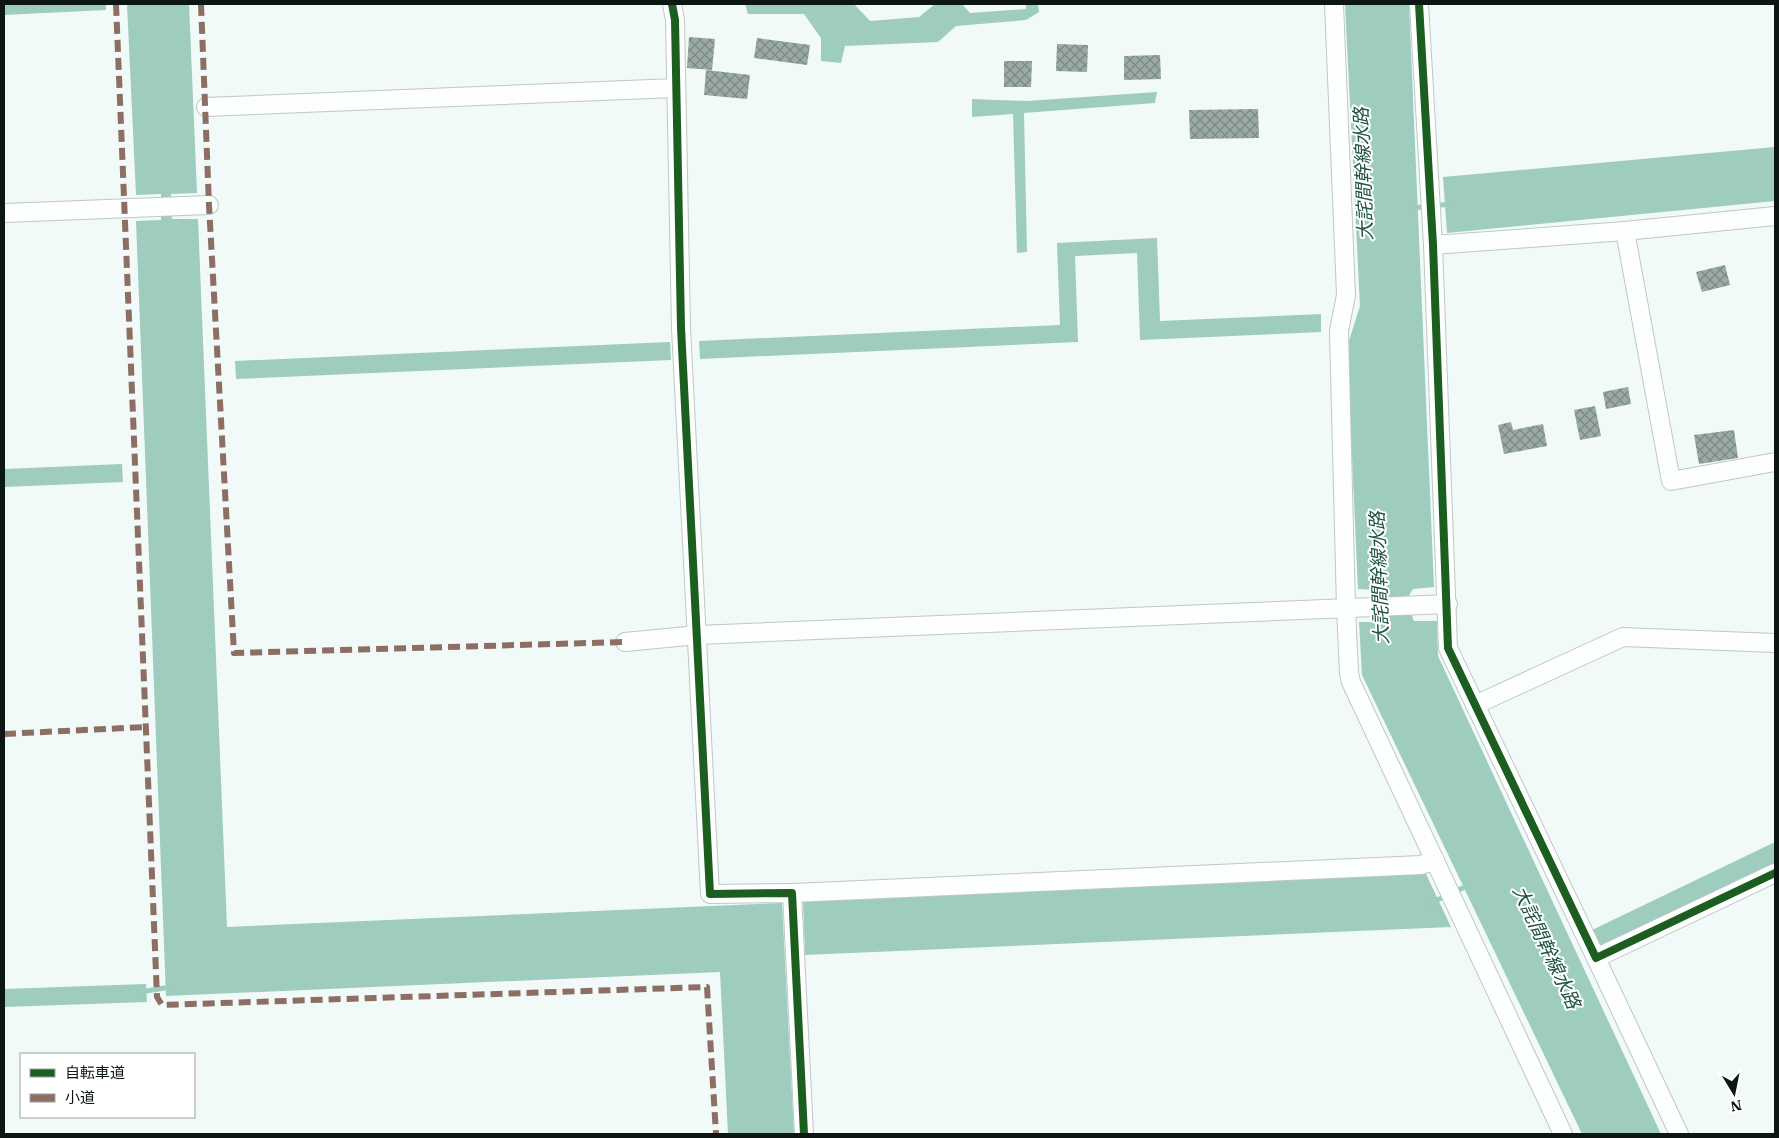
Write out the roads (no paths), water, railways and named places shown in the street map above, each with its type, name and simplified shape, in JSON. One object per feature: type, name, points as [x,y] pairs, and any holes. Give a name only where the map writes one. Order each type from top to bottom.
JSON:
[{"type":"street","points":[[672,4],[675,20],[681,328],[710,894],[792,893],[1421,865],[1435,860]]},
{"type":"street","points":[[1334,4],[1346,296],[1339,331],[1349,673],[1351,682],[1563,1134]]},
{"type":"street","points":[[1419,4],[1433,245],[1448,604],[1448,648],[1679,1134]]},
{"type":"street","points":[[206,107],[676,88]]},
{"type":"street","points":[[4,213],[209,205]]},
{"type":"street","points":[[1433,245],[1625,231],[1775,216]]},
{"type":"street","points":[[1625,231],[1671,480],[1775,462]]},
{"type":"street","points":[[625,642],[698,635],[1448,604]]},
{"type":"street","points":[[1475,705],[1623,637],[1775,643]]},
{"type":"street","points":[[1596,958],[1775,873]]},
{"type":"street","points":[[792,893],[804,1134]]},
{"type":"water","points":[[4,4],[106,4],[106,10],[4,15]]},
{"type":"water","points":[[127,4],[189,4],[197,193],[171,194],[172,219],[198,219],[227,927],[782,903],[794,1134],[728,1134],[720,972],[166,996],[136,221],[161,220],[161,194],[136,195]]},
{"type":"water","points":[[745,4],[854,4],[870,21],[919,17],[935,4],[962,4],[970,13],[1026,9],[1026,4],[1038,4],[1039,12],[1026,20],[956,26],[938,42],[845,46],[841,63],[821,61],[821,38],[804,14],[748,14]]},
{"type":"water","name":"大詫間幹線水路","points":[[1345,4],[1409,4],[1434,587],[1413,589],[1408,597],[1381,597],[1379,590],[1358,589],[1347,347],[1360,306]]},
{"type":"water","points":[[1157,92],[1155,103],[1024,113],[1027,252],[1017,253],[1013,114],[972,117],[972,99],[1027,101]]},
{"type":"water","points":[[1775,147],[1775,201],[1447,233],[1443,177]]},
{"type":"water","points":[[1157,238],[1160,321],[1321,314],[1321,332],[1140,340],[1137,253],[1075,256],[1078,342],[700,359],[699,341],[1060,325],[1057,243]]},
{"type":"water","points":[[670,342],[671,360],[236,379],[235,361]]},
{"type":"water","points":[[122,464],[123,482],[4,487],[4,469]]},
{"type":"water","name":"大詫間幹線水路","points":[[1411,613],[1414,621],[1437,621],[1438,656],[1661,1134],[1582,1134],[1362,675],[1359,622],[1378,622],[1382,614]]},
{"type":"water","points":[[1775,842],[1775,864],[1599,946],[1592,930]]},
{"type":"water","points":[[1426,874],[1451,927],[805,955],[803,900]]},
{"type":"water","points":[[146,984],[147,1002],[4,1007],[4,989]]},
{"type":"waterway","points":[[1412,208],[1451,204]]},
{"type":"waterway","points":[[1433,902],[1469,885]]},
{"type":"waterway","points":[[140,992],[171,987]]}]
